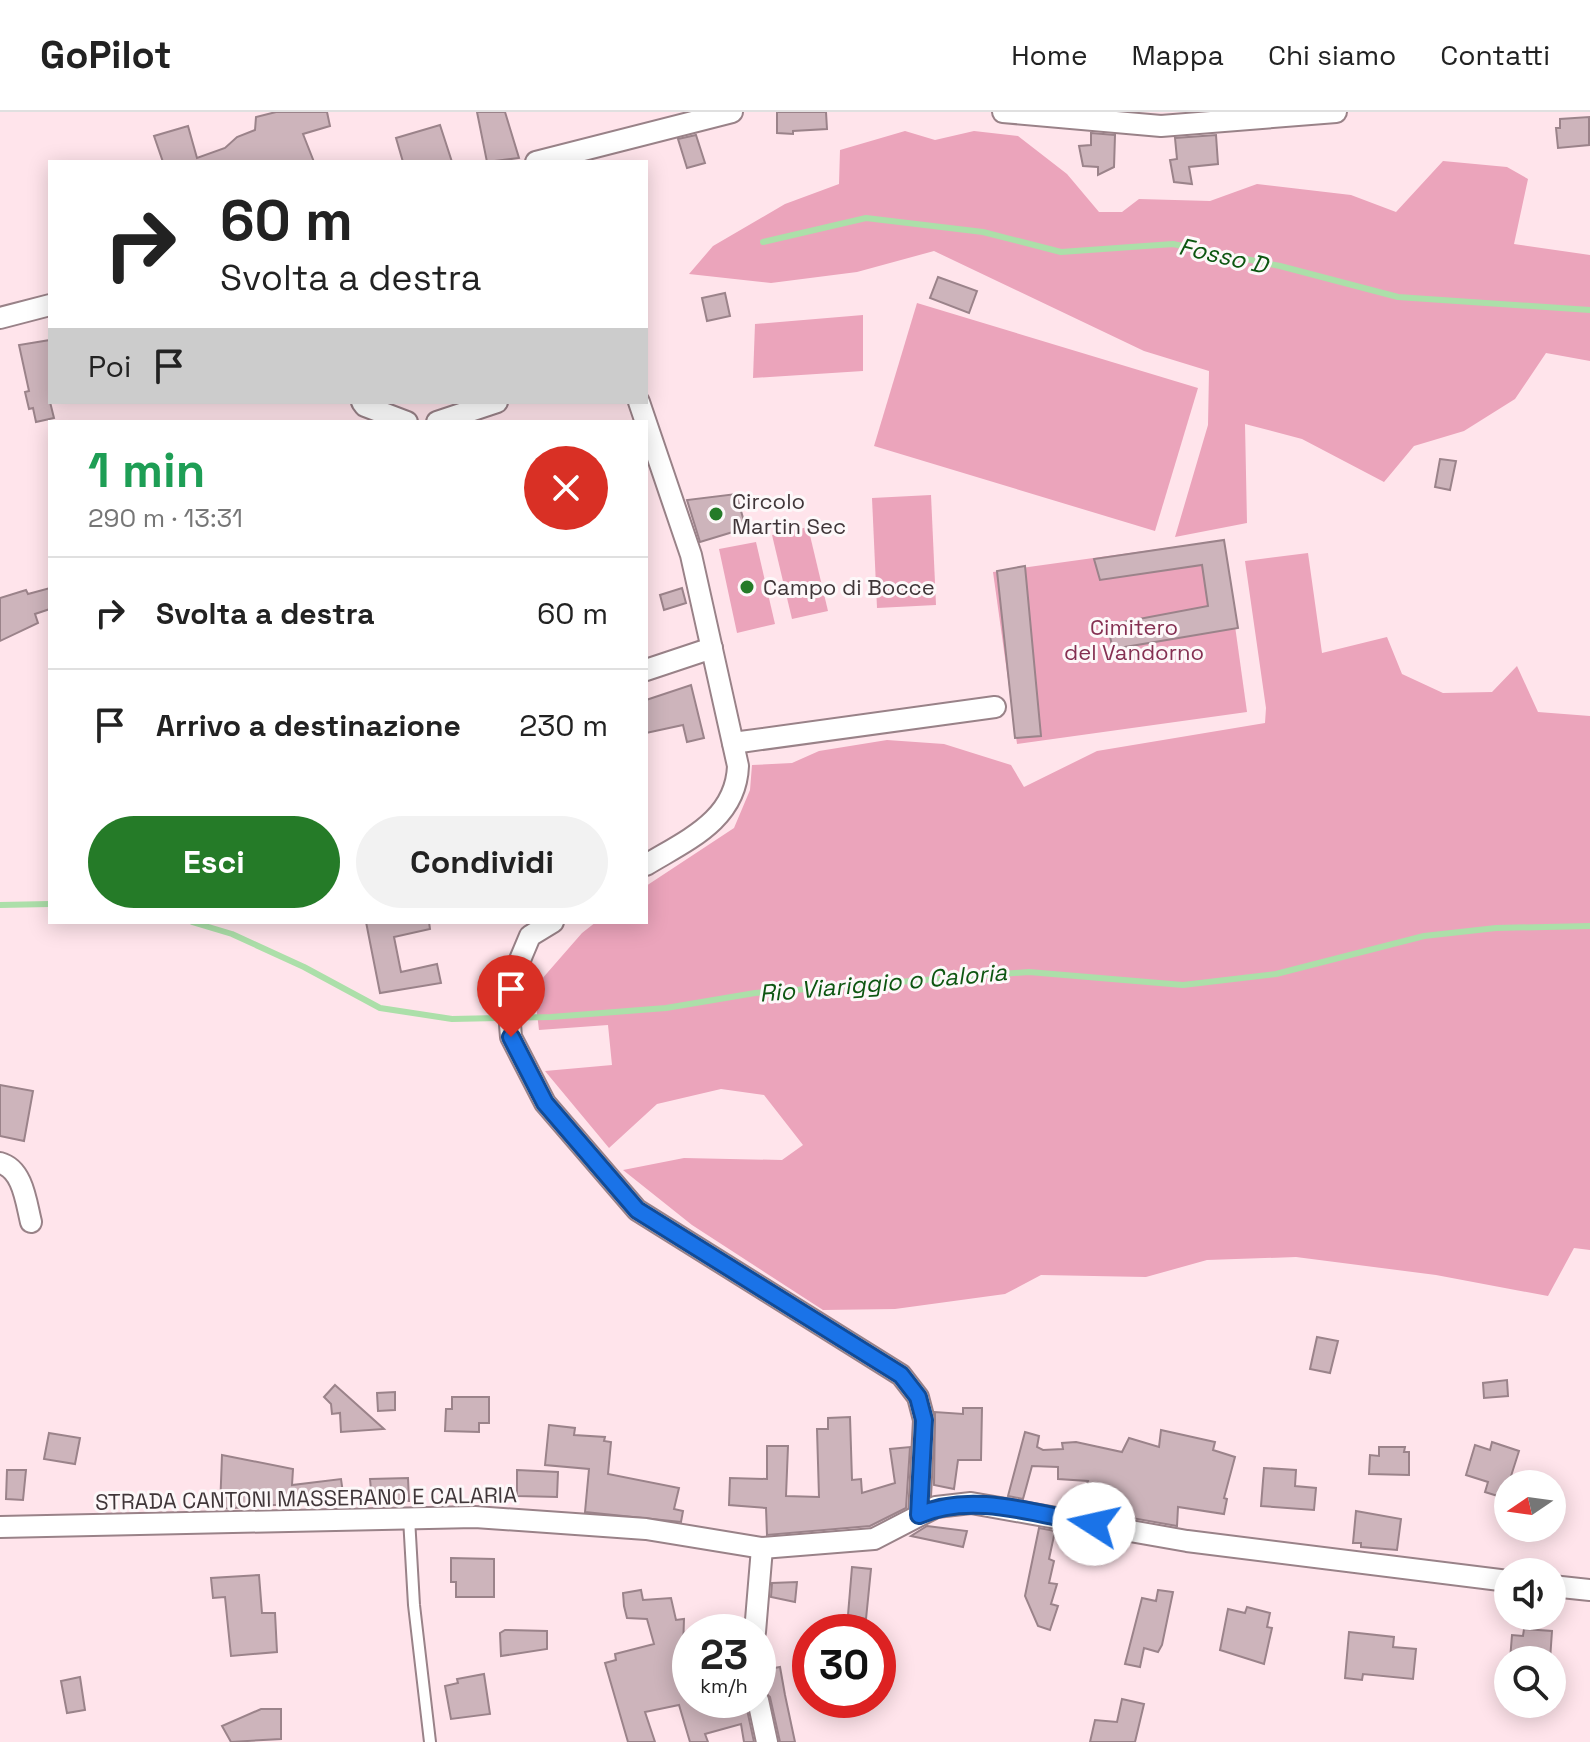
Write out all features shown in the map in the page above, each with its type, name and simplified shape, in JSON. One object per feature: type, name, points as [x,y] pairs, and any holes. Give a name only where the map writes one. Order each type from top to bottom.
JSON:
[{"type":"street","points":[[569,158],[732,112]]},
{"type":"street","points":[[1003,112],[1160,119],[1336,112]]},
{"type":"street","points":[[0,318],[48,306]]},
{"type":"street","points":[[364,404],[402,420]]},
{"type":"street","points":[[443,420],[491,404]]},
{"type":"street","points":[[648,428],[691,555],[733,743],[737,786],[728,806],[706,828],[648,864]]},
{"type":"street","points":[[648,669],[712,648]]},
{"type":"street","points":[[733,743],[995,707]]},
{"type":"street","points":[[550,924],[530,936],[511,981],[508,999],[511,1037],[545,1103],[637,1210],[901,1375],[918,1397],[924,1420],[919,1515]]},
{"type":"street","points":[[0,1163],[7,1165],[22,1184],[31,1222]]},
{"type":"street","name":"STRADA CANTONI MASSERANO E CALARIA","points":[[0,1527],[475,1517],[646,1529],[762,1548],[874,1539],[896,1531],[936,1507],[971,1503],[1187,1541],[1494,1579]]},
{"type":"street","points":[[756,1614],[762,1548]]},
{"type":"street","points":[[1566,1587],[1590,1590]]},
{"type":"street","points":[[762,1718],[767,1742]]},
{"type":"lane","points":[[409,1518],[414,1605],[430,1742]]},
{"type":"green space","points":[[905,131],[935,140],[974,131],[1018,136],[1067,174],[1099,212],[1122,212],[1139,199],[1210,201],[1257,184],[1351,195],[1396,212],[1443,161],[1507,167],[1528,179],[1514,244],[1590,255],[1590,361],[1546,353],[1515,399],[1464,431],[1414,446],[1384,482],[1302,439],[1245,424],[1247,523],[1175,537],[1208,425],[1209,371],[1144,351],[934,251],[857,272],[771,283],[689,274],[713,246],[785,204],[839,184],[840,150]]},
{"type":"green space","points":[[917,303],[1198,388],[1155,531],[874,446]]},
{"type":"green space","points":[[863,315],[863,371],[753,378],[755,324]]},
{"type":"green space","points":[[931,495],[936,605],[877,608],[872,498]]},
{"type":"green space","name":"Campo di Bocce","points":[[808,527],[828,611],[792,619],[772,535]]},
{"type":"green space","name":"Cimitero del Vandorno","points":[[1223,540],[1247,712],[1017,744],[993,572]]},
{"type":"green space","name":"Campo di Bocce","points":[[756,542],[775,624],[737,633],[719,549]]},
{"type":"green space","points":[[1308,553],[1322,653],[1387,637],[1402,674],[1443,693],[1492,692],[1517,666],[1538,712],[1590,716],[1590,1250],[1574,1248],[1548,1296],[1436,1275],[1296,1257],[1207,1260],[1146,1277],[1041,1275],[1005,1294],[895,1309],[823,1310],[692,1225],[623,1170],[684,1158],[782,1160],[803,1145],[764,1095],[721,1089],[657,1104],[609,1148],[545,1071],[612,1065],[608,1025],[539,1030],[534,988],[593,924],[648,924],[648,885],[734,828],[750,790],[752,765],[792,763],[819,751],[887,740],[944,744],[1011,765],[1024,787],[1097,751],[1265,723],[1266,708],[1245,561]]},
{"type":"building","points":[[276,112],[327,112],[330,126],[303,134],[313,160],[162,160],[154,136],[188,126],[197,158],[225,148],[237,137],[255,130],[256,117]]},
{"type":"building","points":[[477,112],[505,112],[519,158],[487,160]]},
{"type":"building","points":[[777,112],[826,112],[827,129],[777,133]]},
{"type":"building","points":[[1589,117],[1589,145],[1558,148],[1556,128],[1560,128],[1560,119]]},
{"type":"building","points":[[440,125],[451,160],[402,160],[396,138]]},
{"type":"building","points":[[1091,133],[1115,135],[1114,167],[1098,175],[1098,167],[1083,166],[1079,146],[1091,145]]},
{"type":"building","points":[[696,135],[705,163],[687,168],[678,139]]},
{"type":"building","points":[[1216,135],[1218,164],[1189,167],[1192,184],[1174,182],[1170,160],[1177,159],[1175,138]]},
{"type":"building","points":[[938,277],[977,291],[969,313],[930,298]]},
{"type":"building","points":[[725,293],[730,316],[707,321],[702,298]]},
{"type":"building","points":[[48,340],[48,404],[54,418],[36,422],[33,408],[29,409],[25,392],[29,391],[19,345]]},
{"type":"building","points":[[1440,459],[1456,461],[1450,490],[1435,487]]},
{"type":"building","name":"Circolo Martin Sec","points":[[736,494],[746,528],[700,542],[687,500]]},
{"type":"building","points":[[1224,540],[1238,628],[1113,649],[1107,625],[1208,606],[1202,565],[1100,580],[1094,559]]},
{"type":"building","points":[[1025,566],[1041,736],[1015,738],[997,571]]},
{"type":"building","points":[[682,588],[686,603],[664,610],[660,595]]},
{"type":"building","points":[[48,589],[48,610],[35,614],[38,623],[0,641],[0,598],[26,590],[28,594]]},
{"type":"building","points":[[691,685],[704,738],[687,742],[683,725],[648,733],[648,699]]},
{"type":"building","points":[[366,924],[429,924],[430,929],[394,937],[401,972],[437,964],[441,983],[380,993]]},
{"type":"building","points":[[0,1085],[33,1091],[24,1141],[0,1136]]},
{"type":"building","points":[[1317,1337],[1338,1341],[1330,1373],[1310,1369]]},
{"type":"building","points":[[1507,1380],[1508,1396],[1484,1398],[1483,1383]]},
{"type":"building","points":[[335,1385],[384,1429],[341,1432],[340,1413],[332,1414],[331,1404],[324,1397]]},
{"type":"building","points":[[395,1392],[395,1410],[378,1411],[377,1393]]},
{"type":"building","points":[[452,1397],[489,1397],[489,1423],[479,1423],[479,1432],[445,1431],[446,1409],[452,1409]]},
{"type":"building","points":[[963,1408],[982,1408],[981,1460],[958,1460],[954,1489],[934,1485],[935,1412],[963,1414]]},
{"type":"building","points":[[850,1417],[852,1480],[861,1479],[862,1493],[895,1483],[890,1449],[910,1447],[906,1508],[870,1526],[767,1535],[766,1508],[729,1505],[730,1478],[767,1479],[767,1446],[788,1446],[786,1496],[819,1497],[817,1429],[828,1429],[828,1418]]},
{"type":"building","points":[[549,1425],[575,1428],[574,1435],[605,1437],[604,1441],[611,1442],[608,1474],[679,1488],[674,1509],[683,1511],[681,1522],[585,1512],[589,1469],[545,1465]]},
{"type":"building","points":[[1161,1430],[1215,1442],[1213,1450],[1235,1457],[1224,1498],[1227,1499],[1224,1514],[1178,1507],[1177,1526],[1081,1509],[1088,1481],[1058,1479],[1058,1467],[1032,1466],[1023,1499],[1008,1496],[1025,1432],[1039,1436],[1037,1447],[1043,1450],[1063,1449],[1062,1443],[1076,1442],[1122,1452],[1129,1438],[1159,1447]]},
{"type":"building","points":[[49,1433],[80,1438],[75,1464],[44,1459]]},
{"type":"building","points":[[1492,1442],[1519,1451],[1513,1470],[1494,1470],[1494,1495],[1485,1492],[1488,1482],[1466,1475],[1475,1445],[1490,1450]]},
{"type":"building","points":[[1379,1447],[1405,1447],[1404,1452],[1409,1452],[1409,1475],[1369,1474],[1370,1455],[1379,1456]]},
{"type":"building","points":[[222,1455],[293,1469],[292,1485],[341,1479],[344,1500],[220,1509]]},
{"type":"building","points":[[1264,1468],[1296,1470],[1295,1486],[1316,1488],[1314,1510],[1261,1506]]},
{"type":"building","points":[[7,1470],[26,1470],[23,1500],[6,1499]]},
{"type":"building","points":[[517,1470],[558,1472],[557,1497],[517,1496]]},
{"type":"building","points":[[408,1478],[409,1501],[372,1501],[370,1479]]},
{"type":"building","points":[[1356,1511],[1401,1519],[1397,1550],[1361,1547],[1361,1543],[1353,1543]]},
{"type":"building","points":[[927,1526],[967,1531],[963,1547],[911,1536]]},
{"type":"building","points":[[1039,1528],[1055,1531],[1049,1559],[1054,1561],[1049,1583],[1057,1584],[1051,1604],[1058,1606],[1050,1630],[1038,1626],[1025,1596]]},
{"type":"building","points":[[451,1558],[494,1559],[494,1597],[456,1597],[456,1582],[451,1582]]},
{"type":"building","points":[[852,1567],[871,1569],[866,1614],[848,1614]]},
{"type":"building","points":[[259,1575],[262,1613],[275,1613],[277,1652],[231,1656],[225,1597],[213,1598],[211,1578]]},
{"type":"building","points":[[797,1582],[795,1602],[771,1597],[772,1583]]},
{"type":"building","points":[[641,1590],[643,1600],[671,1598],[675,1614],[672,1614],[672,1706],[645,1712],[655,1742],[628,1742],[605,1663],[616,1660],[615,1654],[654,1644],[647,1619],[627,1618],[623,1593]]},
{"type":"building","points":[[1158,1590],[1173,1592],[1162,1645],[1158,1652],[1144,1648],[1140,1667],[1125,1664],[1142,1598],[1156,1601]]},
{"type":"building","points":[[1247,1607],[1270,1613],[1267,1627],[1272,1628],[1264,1664],[1220,1650],[1228,1609],[1245,1613]]},
{"type":"building","points":[[505,1630],[547,1631],[547,1649],[501,1656],[500,1633]]},
{"type":"building","points":[[1524,1630],[1552,1631],[1551,1646],[1511,1646],[1512,1635],[1523,1636]]},
{"type":"building","points":[[1349,1632],[1394,1637],[1393,1647],[1416,1649],[1413,1679],[1363,1674],[1362,1680],[1345,1678]]},
{"type":"building","points":[[780,1667],[795,1742],[780,1742],[775,1718],[776,1668]]},
{"type":"building","points":[[484,1674],[490,1714],[451,1719],[445,1686],[458,1683],[457,1679]]},
{"type":"building","points":[[80,1677],[85,1710],[67,1713],[61,1681]]},
{"type":"building","points":[[1122,1699],[1144,1704],[1135,1742],[1090,1742],[1095,1720],[1117,1722]]},
{"type":"building","points":[[261,1709],[281,1709],[281,1739],[231,1742],[222,1726]]},
{"type":"building","points":[[683,1718],[749,1718],[754,1742],[744,1742],[741,1724],[705,1734],[708,1742],[690,1742]]},
{"type":"waterway","name":"Fosso D","points":[[763,242],[866,218],[983,232],[1061,252],[1173,244],[1280,266],[1398,297],[1590,310]]},
{"type":"waterway","name":"Rio Viariggio o Caloria","points":[[0,905],[48,904]]},
{"type":"waterway","name":"Rio Viariggio o Caloria","points":[[199,924],[232,934],[304,967],[380,1008],[452,1019],[551,1017],[666,1008],[755,993],[1029,972],[1183,985],[1276,974],[1424,936],[1496,928],[1590,926]]},
{"type":"place","name":"Circolo Martin Sec","points":[[716,514]]},
{"type":"place","name":"Campo di Bocce","points":[[747,587]]},
{"type":"route","points":[[511,1037],[545,1103],[637,1210],[901,1375],[918,1397],[924,1420],[919,1515],[936,1507],[971,1503],[1094,1524]]}]
